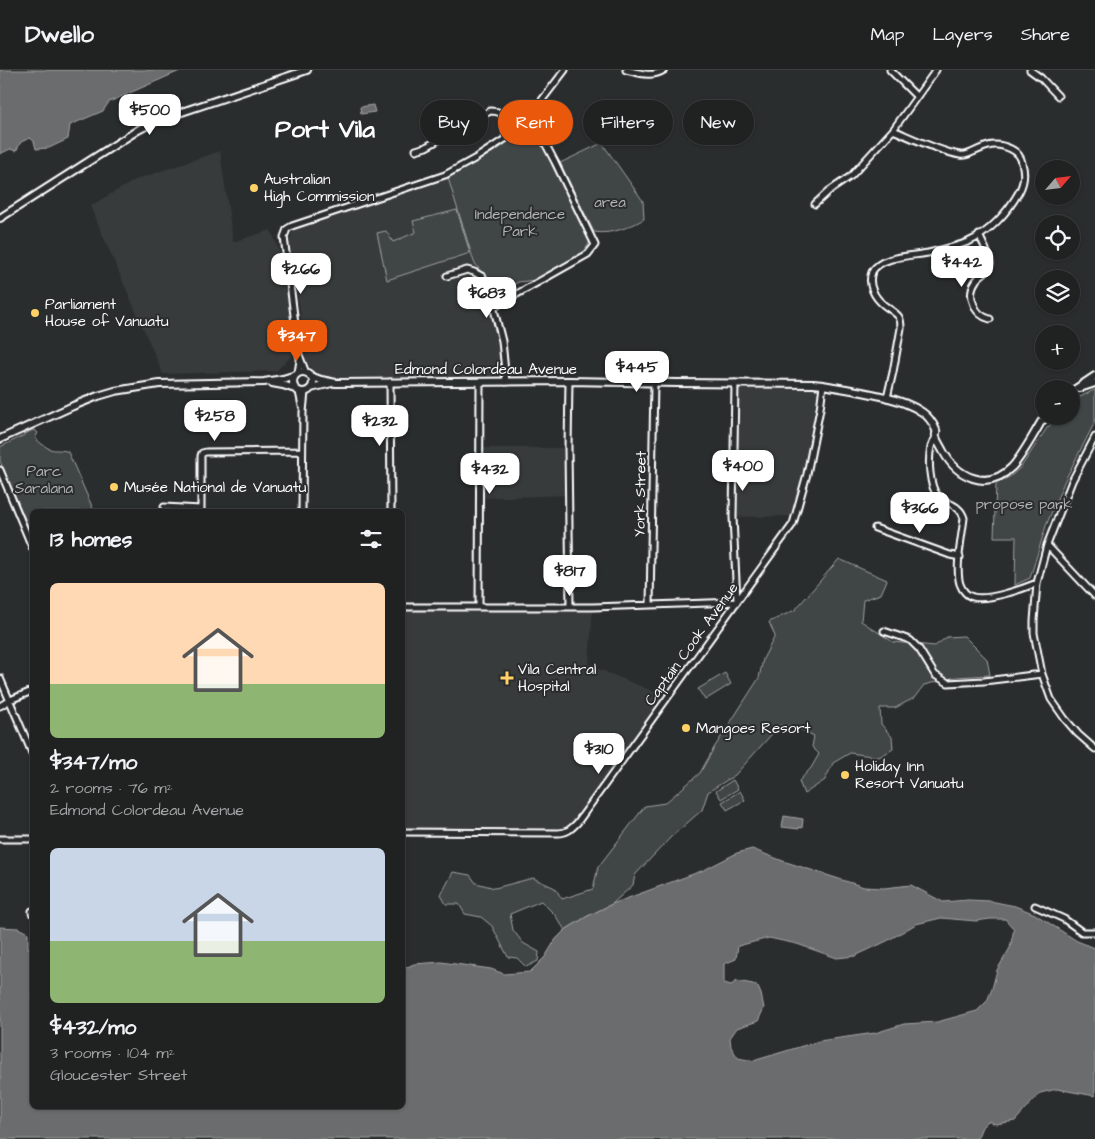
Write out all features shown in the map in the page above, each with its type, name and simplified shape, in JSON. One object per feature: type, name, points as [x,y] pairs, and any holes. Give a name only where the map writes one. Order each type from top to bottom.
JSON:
[{"type":"street","points":[[0,218],[155,121],[307,70]]},
{"type":"street","points":[[542,100],[564,70]]},
{"type":"street","points":[[626,70],[651,75],[664,70]]},
{"type":"street","points":[[890,70],[916,96]]},
{"type":"street","points":[[815,204],[829,191],[851,176],[893,130],[936,70]]},
{"type":"street","points":[[1030,70],[1041,78],[1058,96]]},
{"type":"street","points":[[416,150],[426,147],[490,111],[498,113]]},
{"type":"street","points":[[887,398],[902,328],[898,316],[874,294],[871,286],[871,274],[877,266],[890,260],[952,247],[970,241],[1000,218],[1010,207],[1022,188],[1024,181],[1021,158],[1013,150],[1004,146],[996,144],[986,146],[964,155],[959,155],[893,130]]},
{"type":"street","points":[[302,390],[293,384],[300,360],[284,237],[287,229],[445,175],[498,144]]},
{"type":"street","points":[[494,307],[588,254],[596,245],[546,145]]},
{"type":"street","points":[[979,235],[990,264],[987,270],[975,282],[971,294],[972,301],[979,314],[990,319]]},
{"type":"street","points":[[446,276],[467,270],[483,277],[488,286],[502,341],[506,382]]},
{"type":"street","points":[[300,360],[312,379],[302,390],[302,509]]},
{"type":"street","points":[[0,439],[73,406],[115,391],[159,384],[264,382],[283,379],[302,372],[321,380],[336,383]]},
{"type":"street","points":[[1080,386],[1095,376]]},
{"type":"street","points":[[569,381],[570,607]]},
{"type":"street","name":"Edmond Colordeau Avenue","points":[[336,383],[569,381],[823,385],[887,398],[907,404],[923,413],[932,422],[937,432],[936,437],[954,467],[964,475],[977,479],[989,479],[1000,475],[1011,467],[1039,425]]},
{"type":"street","points":[[264,382],[302,390],[336,383]]},
{"type":"street","points":[[390,382],[391,509]]},
{"type":"street","points":[[479,607],[480,382]]},
{"type":"street","name":"York Street","points":[[650,605],[654,383]]},
{"type":"street","points":[[405,607],[570,607],[737,602],[733,517],[735,383]]},
{"type":"street","points":[[1080,389],[1095,384]]},
{"type":"street","name":"Captain Cook Avenue","points":[[405,832],[564,833],[577,823],[793,524],[807,474],[823,385]]},
{"type":"street","points":[[936,437],[931,448],[930,457],[932,483],[938,496],[958,508],[964,518],[959,577],[960,585],[964,592],[971,597],[978,598],[1020,590],[1037,583]]},
{"type":"street","points":[[1095,437],[1072,481],[1047,545],[1034,603],[1034,633],[1042,674],[1051,699],[1078,734],[1095,749]]},
{"type":"street","points":[[201,509],[200,456],[202,453],[302,451]]},
{"type":"street","points":[[0,470],[30,541]]},
{"type":"street","points":[[164,507],[189,509]]},
{"type":"street","points":[[875,528],[960,557]]},
{"type":"street","points":[[1047,545],[1095,596]]},
{"type":"street","points":[[884,631],[910,640],[935,675],[948,683],[1042,674]]},
{"type":"street","points":[[0,678],[30,747]]},
{"type":"street","points":[[0,706],[30,692]]},
{"type":"street","points":[[0,839],[30,838]]},
{"type":"street","points":[[1035,906],[1064,919],[1082,932],[1095,932]]},
{"type":"shaded area","points":[[0,70],[182,70],[109,102],[103,111],[70,125],[68,139],[49,148],[36,149],[34,141],[30,138],[21,142],[16,151],[10,149],[0,154]]},
{"type":"shaded area","points":[[373,105],[375,112],[361,114],[360,107]]},
{"type":"shaded area","points":[[220,151],[233,242],[271,230],[281,256],[295,353],[276,371],[163,374],[90,206],[135,180]]},
{"type":"shaded area","points":[[448,178],[474,262],[482,272],[487,287],[502,370],[501,377],[470,376],[467,379],[323,377],[313,371],[306,361],[300,309],[289,244],[292,232],[301,226]]},
{"type":"shaded area","points":[[735,383],[823,385],[796,516],[733,517]]},
{"type":"shaded area","points":[[479,448],[568,448],[569,495],[480,498]]},
{"type":"shaded area","points":[[593,607],[589,665],[667,697],[571,824],[562,830],[405,828],[405,610]]},
{"type":"shaded area","points":[[784,816],[803,819],[802,828],[782,827]]},
{"type":"shaded area","points":[[752,849],[864,887],[884,888],[911,885],[943,902],[990,901],[1015,906],[1035,914],[1077,941],[1095,948],[1095,1096],[1057,1089],[1040,1093],[1015,1121],[996,1124],[988,1121],[982,1127],[977,1139],[0,1139],[0,927],[18,928],[28,933],[28,948],[30,948],[30,1109],[405,1109],[405,968],[414,964],[441,962],[491,969],[504,974],[530,972],[545,957],[556,939],[565,930],[586,917],[612,904],[704,870],[737,853]],"holes":[[[941,918],[976,921],[1005,919],[1014,929],[1010,948],[997,970],[987,1001],[977,1011],[937,1022],[904,1024],[875,1033],[819,1041],[753,1061],[738,1058],[731,1047],[730,1038],[737,1028],[758,1021],[764,1008],[758,987],[753,984],[737,981],[731,985],[724,983],[724,964],[736,959],[738,946],[769,938],[797,944],[837,958],[855,956],[887,941],[916,924]]]},
{"type":"green space","name":"Independence Park","points":[[504,145],[545,145],[591,240],[584,252],[536,280],[518,282],[506,290],[493,292],[474,262],[448,178]]},
{"type":"green space","name":"area","points":[[598,145],[603,145],[643,201],[644,219],[620,230],[594,232],[560,163]]},
{"type":"green space","points":[[457,210],[470,253],[387,280],[377,233],[386,231],[393,242],[416,232],[413,221]]},
{"type":"green space","name":"propose park","points":[[1095,390],[1095,422],[1064,482],[1046,526],[1030,578],[1015,585],[1016,537],[994,537],[996,484],[1011,476],[1021,467],[1050,425],[1080,425],[1080,397]]},
{"type":"green space","name":"Parc Saralana","points":[[33,430],[36,431],[38,433],[35,438],[46,447],[52,450],[68,452],[93,509],[30,509],[30,530],[0,461],[0,447]]},
{"type":"green space","points":[[839,559],[887,580],[881,594],[863,600],[861,621],[893,642],[935,646],[947,637],[964,636],[987,659],[990,675],[956,677],[924,685],[914,698],[895,708],[880,708],[881,724],[892,737],[893,749],[879,757],[850,753],[833,763],[825,780],[804,794],[799,781],[811,768],[819,754],[812,747],[814,736],[794,726],[780,725],[735,775],[708,792],[702,810],[671,837],[635,875],[633,885],[612,904],[565,930],[555,915],[541,901],[510,914],[513,930],[523,943],[539,952],[538,961],[526,967],[517,958],[508,957],[492,926],[481,917],[465,914],[459,904],[446,904],[441,895],[453,872],[470,875],[476,883],[495,888],[533,878],[555,888],[562,899],[593,889],[598,867],[645,806],[665,803],[700,773],[759,678],[763,659],[775,636],[769,622],[795,610]]},
{"type":"green space","points":[[725,673],[731,684],[705,700],[698,689]]},
{"type":"green space","points":[[733,780],[738,789],[721,799],[716,791]]},
{"type":"green space","points":[[740,791],[745,800],[727,810],[722,802]]},
{"type":"place","name":"Australian High Commission","points":[[254,188]]},
{"type":"place","name":"Parliament House of Vanuatu","points":[[35,313]]},
{"type":"place","name":"Musée National de Vanuatu","points":[[114,487]]},
{"type":"place","name":"Vila Central Hospital","points":[[507,678]]},
{"type":"place","name":"Mangoes Resort","points":[[686,728]]},
{"type":"place","name":"Holiday Inn Resort Vanuatu","points":[[845,775]]},
{"type":"district","name":"Port Vila","points":[[325,128]]}]
